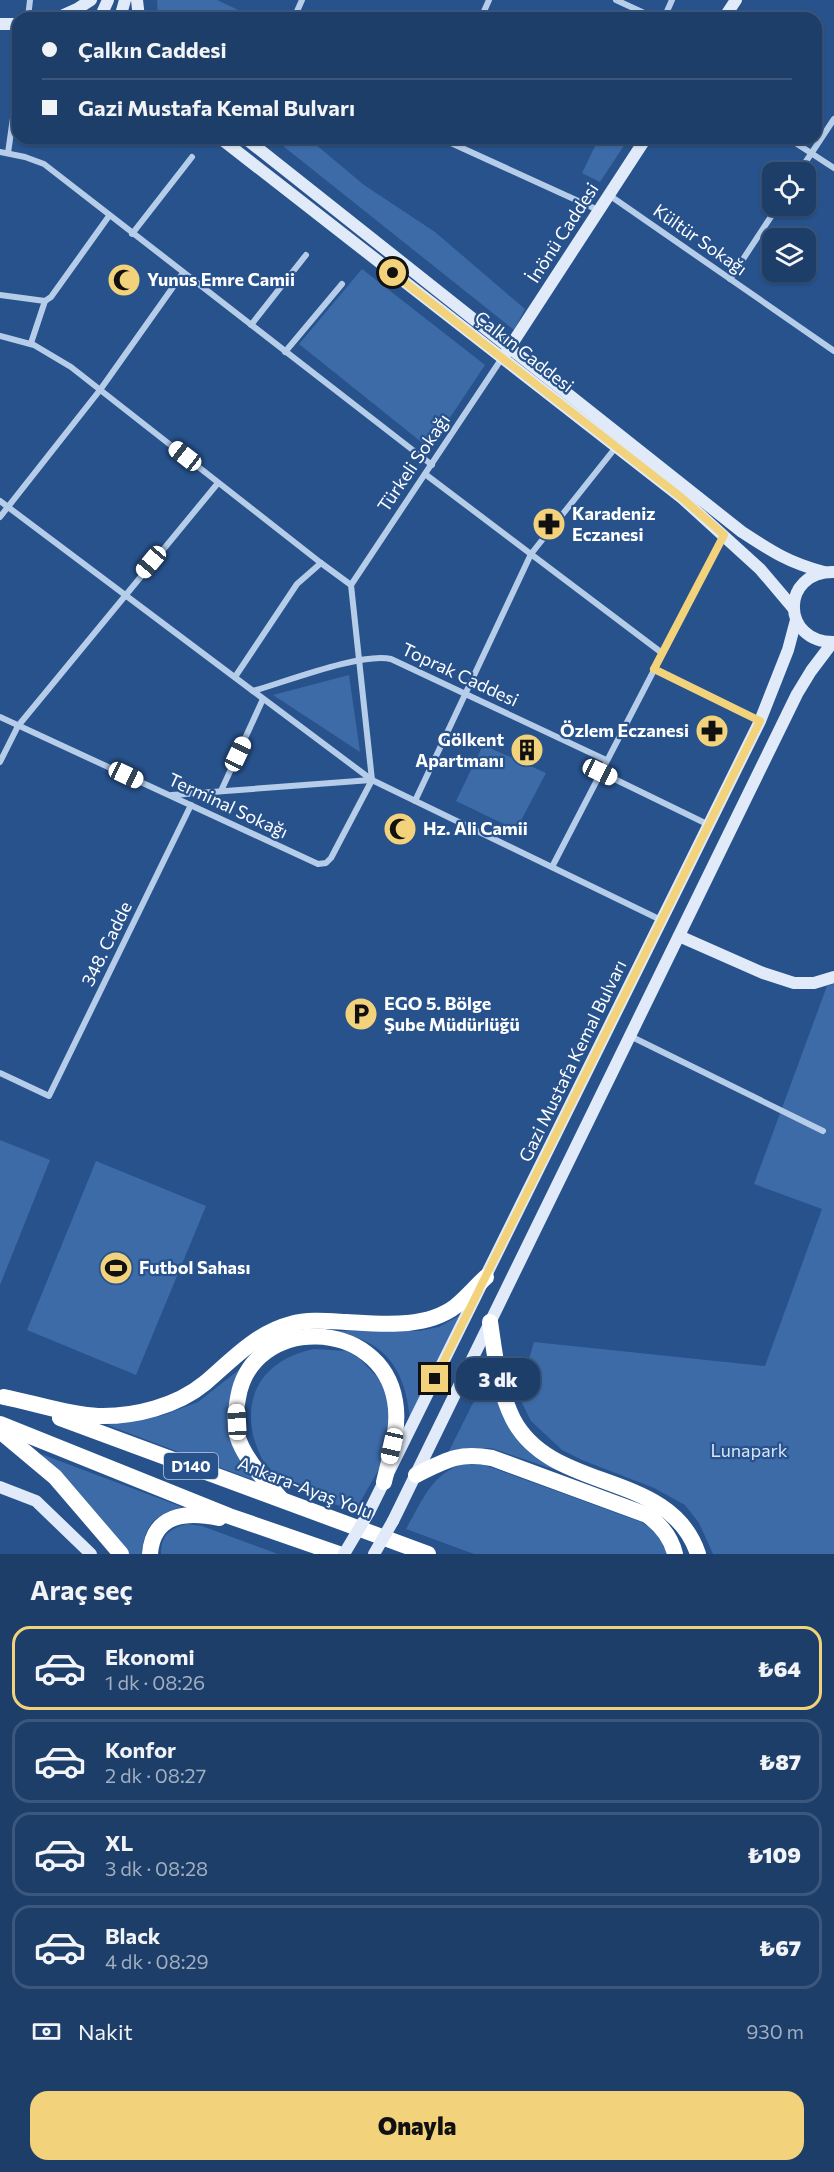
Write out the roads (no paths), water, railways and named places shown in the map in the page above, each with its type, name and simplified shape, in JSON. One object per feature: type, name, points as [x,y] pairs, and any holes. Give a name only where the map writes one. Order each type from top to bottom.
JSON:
[{"type":"highway","points":[[2,1396],[98,1416],[130,1414],[160,1407],[203,1385],[252,1342],[269,1332],[291,1324],[309,1322],[407,1323],[438,1316],[456,1306],[486,1277]]},
{"type":"highway","points":[[490,1322],[504,1397],[513,1420],[522,1433],[547,1455],[566,1466],[651,1499],[671,1512],[688,1530],[698,1554]]},
{"type":"highway","points":[[282,1499],[251,1463],[237,1435],[236,1409],[240,1386],[253,1364],[274,1346],[297,1337],[338,1338],[357,1346],[383,1371],[395,1401],[396,1428],[384,1482]]},
{"type":"highway","name":"Ankara-Ayaş Yolu","points":[[2,1396],[428,1554]]},
{"type":"highway","name":"D140","points":[[0,1424],[229,1516],[339,1554]]},
{"type":"highway","points":[[0,1431],[55,1477],[121,1554]]},
{"type":"highway","points":[[416,1475],[449,1458],[471,1454],[492,1458],[647,1515],[666,1533],[675,1554]]},
{"type":"highway","points":[[150,1554],[151,1541],[156,1530],[175,1518],[203,1515],[266,1528]]},
{"type":"main road","points":[[70,12],[91,0]]},
{"type":"main road","name":"Çalkın Caddesi","points":[[228,144],[742,532],[775,555],[795,564],[829,572]]},
{"type":"main road","name":"Çalkın Caddesi","points":[[252,144],[724,535],[760,569],[795,614],[801,628],[810,637],[833,642]]},
{"type":"main road","name":"İnönü Caddesi","points":[[506,353],[642,144]]},
{"type":"main road","name":"Gazi Mustafa Kemal Bulvarı","points":[[344,1554],[384,1482],[760,721],[788,650],[798,590],[804,581],[813,575],[829,572]]},
{"type":"main road","points":[[374,1554],[416,1475],[797,694],[833,642]]},
{"type":"main road","points":[[679,936],[764,973],[794,983],[814,983],[834,977]]},
{"type":"main road","points":[[0,1487],[36,1501],[90,1554]]},
{"type":"street","points":[[616,0],[642,12]]},
{"type":"street","points":[[822,138],[834,119]]},
{"type":"street","points":[[8,153],[12,125]]},
{"type":"street","points":[[453,144],[599,210]]},
{"type":"street","points":[[797,144],[834,168]]},
{"type":"street","points":[[806,162],[818,144]]},
{"type":"street","points":[[0,152],[44,164],[432,465]]},
{"type":"street","points":[[132,234],[192,157]]},
{"type":"street","name":"Kültür Sokağı","points":[[609,195],[834,351]]},
{"type":"street","points":[[31,343],[45,301],[51,297],[110,216]]},
{"type":"street","points":[[730,279],[771,216]]},
{"type":"street","points":[[251,325],[306,255]]},
{"type":"street","points":[[0,517],[100,390],[183,273]]},
{"type":"street","points":[[285,352],[342,284]]},
{"type":"street","points":[[0,295],[45,301]]},
{"type":"street","points":[[0,336],[31,343],[52,354],[351,585],[372,780]]},
{"type":"street","name":"Türkeli Sokağı","points":[[351,585],[506,353]]},
{"type":"street","points":[[415,801],[531,554],[616,447]]},
{"type":"street","points":[[425,474],[662,653]]},
{"type":"street","points":[[0,762],[18,726],[218,483]]},
{"type":"street","points":[[0,501],[372,780],[662,920]]},
{"type":"street","points":[[552,867],[724,535]]},
{"type":"street","points":[[235,677],[297,584],[321,563]]},
{"type":"street","name":"Toprak Caddesi","points":[[253,691],[359,660],[381,656],[606,760]]},
{"type":"street","points":[[654,669],[760,721]]},
{"type":"street","points":[[221,791],[263,699]]},
{"type":"street","name":"Terminal Sokağı","points":[[0,717],[318,864],[326,863],[332,858],[372,780]]},
{"type":"street","points":[[600,772],[709,825]]},
{"type":"street","points":[[169,795],[372,780]]},
{"type":"street","name":"348. Cadde","points":[[0,1073],[49,1096],[191,805]]},
{"type":"street","points":[[630,1036],[823,1131]]},
{"type":"place","name":"Yunus Emre Camii","points":[[124,280]]},
{"type":"place","name":"Karadeniz Eczanesi","points":[[549,524]]},
{"type":"place","name":"Özlem Eczanesi","points":[[712,731]]},
{"type":"place","name":"Gölkent Apartmanı","points":[[527,750]]},
{"type":"place","name":"Hz. Ali Camii","points":[[400,829]]},
{"type":"place","name":"EGO 5. Bölge Şube Müdürlüğü","points":[[361,1014]]},
{"type":"place","name":"Futbol Sahası","points":[[116,1268]]},
{"type":"park label","name":"Lunapark","points":[[749,1451]]}]
